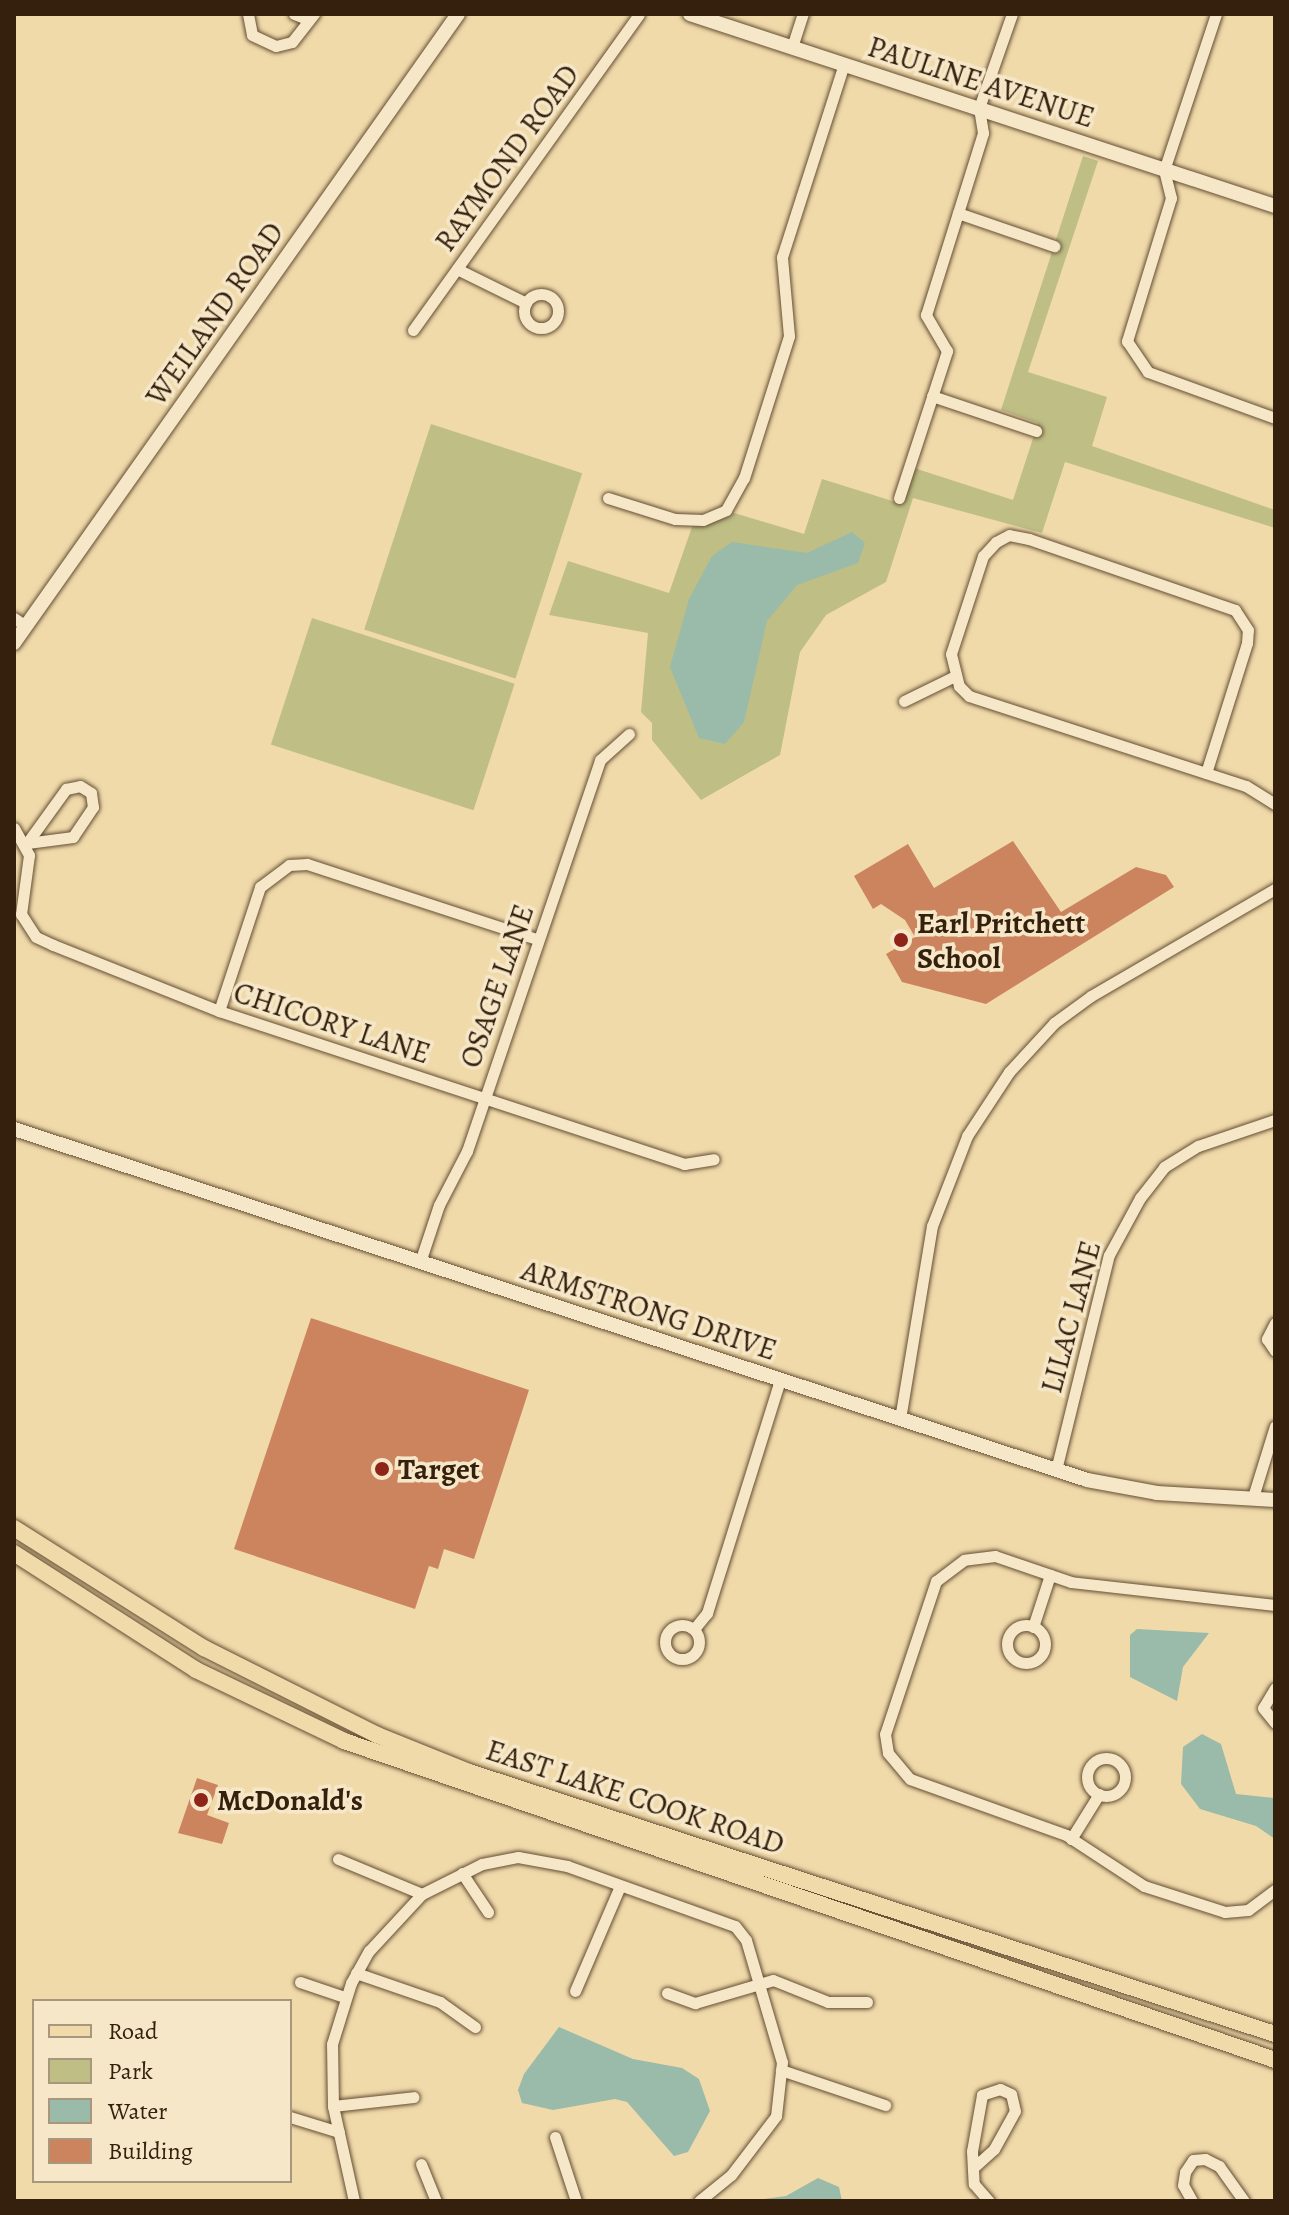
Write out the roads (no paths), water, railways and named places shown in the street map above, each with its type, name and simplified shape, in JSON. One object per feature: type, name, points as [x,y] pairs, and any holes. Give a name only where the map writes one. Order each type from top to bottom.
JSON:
[{"type":"main road","name":"EAST LAKE COOK ROAD","points":[[14,1528],[223,1658],[456,1766],[1275,2034]]},
{"type":"main road","name":"EAST LAKE COOK ROAD","points":[[14,1553],[196,1670],[344,1741],[1275,2060]]},
{"type":"street","points":[[248,14],[252,35],[276,46],[292,42],[312,17],[294,14]]},
{"type":"street","name":"WEILAND ROAD","points":[[14,643],[20,622],[458,14]]},
{"type":"street","name":"RAYMOND ROAD","points":[[413,330],[639,14]]},
{"type":"street","name":"PAULINE AVENUE","points":[[690,14],[1275,206]]},
{"type":"street","points":[[792,47],[803,14]]},
{"type":"street","points":[[899,498],[947,351],[926,315],[983,133],[979,108],[1012,14]]},
{"type":"street","points":[[1216,14],[1164,170],[1171,198],[1131,319],[1127,341],[1134,359],[1148,372],[1275,418]]},
{"type":"street","points":[[608,498],[675,519],[703,520],[726,510],[744,478],[789,336],[782,257],[844,64]]},
{"type":"street","points":[[958,213],[1054,246]]},
{"type":"street","points":[[457,269],[526,303]]},
{"type":"street","points":[[932,396],[1036,431]]},
{"type":"street","points":[[1206,773],[1247,643],[1243,619],[1222,601],[1009,535],[983,556],[951,654],[953,677],[969,696],[1206,773],[1275,804]]},
{"type":"street","points":[[904,701],[953,677]]},
{"type":"street","name":"OSAGE LANE","points":[[420,1262],[484,1099],[600,760],[629,734]]},
{"type":"street","name":"CHICORY LANE","points":[[27,843],[73,837],[93,807],[91,793],[80,786],[66,789],[27,843],[19,899],[36,937],[219,1011],[484,1099],[684,1164],[714,1159]]},
{"type":"street","points":[[14,828],[27,843]]},
{"type":"street","points":[[219,1011],[260,887],[289,865],[307,864],[537,939]]},
{"type":"street","points":[[900,1419],[932,1226],[967,1136],[1009,1072],[1054,1023],[1091,996],[1275,889]]},
{"type":"street","name":"LILAC LANE","points":[[1056,1470],[1109,1255],[1140,1198],[1164,1167],[1198,1146],[1228,1131],[1275,1120]]},
{"type":"street","name":"ARMSTRONG DRIVE","points":[[14,1129],[1056,1470],[1143,1491],[1275,1500]]},
{"type":"street","points":[[1275,1323],[1267,1339],[1275,1351]]},
{"type":"street","points":[[694,1629],[707,1613],[780,1380]]},
{"type":"street","points":[[1253,1497],[1275,1426]]},
{"type":"street","points":[[1275,1605],[1133,1592],[1050,1575],[981,1556],[936,1581],[885,1734],[893,1763],[910,1779],[1071,1839],[1144,1886],[1225,1912],[1248,1910],[1275,1890]]},
{"type":"street","points":[[1033,1627],[1050,1575]]},
{"type":"street","points":[[1275,1688],[1263,1708],[1275,1723]]},
{"type":"street","points":[[1071,1839],[1099,1794]]},
{"type":"street","points":[[354,2201],[333,2106],[332,2044],[344,1997],[356,1973],[422,1894],[462,1873],[538,1857],[735,1926],[760,1985],[781,2066],[776,2116],[731,2175],[699,2201]]},
{"type":"street","points":[[338,1859],[422,1894]]},
{"type":"street","points":[[462,1873],[488,1912]]},
{"type":"street","points":[[575,1991],[620,1886]]},
{"type":"street","points":[[356,1973],[440,2002],[475,2027]]},
{"type":"street","points":[[667,1993],[695,2003],[773,1980],[828,2002],[867,2002]]},
{"type":"street","points":[[300,1982],[344,1997]]},
{"type":"street","points":[[781,2066],[885,2105]]},
{"type":"street","points":[[973,2168],[994,2149],[1015,2111],[1011,2094],[1000,2089],[982,2095],[973,2168],[974,2184],[989,2201]]},
{"type":"street","points":[[333,2106],[414,2097]]},
{"type":"street","points":[[292,2118],[339,2132]]},
{"type":"street","points":[[555,2137],[576,2201]]},
{"type":"street","points":[[1192,2201],[1183,2185],[1185,2172],[1193,2160],[1205,2159],[1219,2166],[1244,2201]]},
{"type":"street","points":[[421,2164],[436,2201]]},
{"type":"water","points":[[852,532],[865,543],[858,563],[797,585],[767,621],[744,722],[725,744],[699,738],[670,667],[689,599],[712,556],[732,542],[807,553]]},
{"type":"water","points":[[1137,1629],[1209,1633],[1183,1667],[1177,1701],[1130,1677],[1130,1635]]},
{"type":"water","points":[[1202,1734],[1221,1744],[1236,1794],[1275,1798],[1275,1839],[1256,1826],[1200,1809],[1181,1784],[1183,1747]]},
{"type":"water","points":[[559,2027],[633,2059],[682,2068],[699,2079],[710,2111],[688,2152],[674,2156],[627,2102],[615,2099],[553,2110],[522,2103],[518,2090],[524,2074]]},
{"type":"water","points":[[818,2178],[839,2187],[842,2201],[748,2201],[786,2196]]},
{"type":"place","name":"Earl Pritchett School","points":[[901,940]]},
{"type":"place","name":"Target","points":[[382,1469]]},
{"type":"place","name":"McDonald's","points":[[201,1800]]}]
